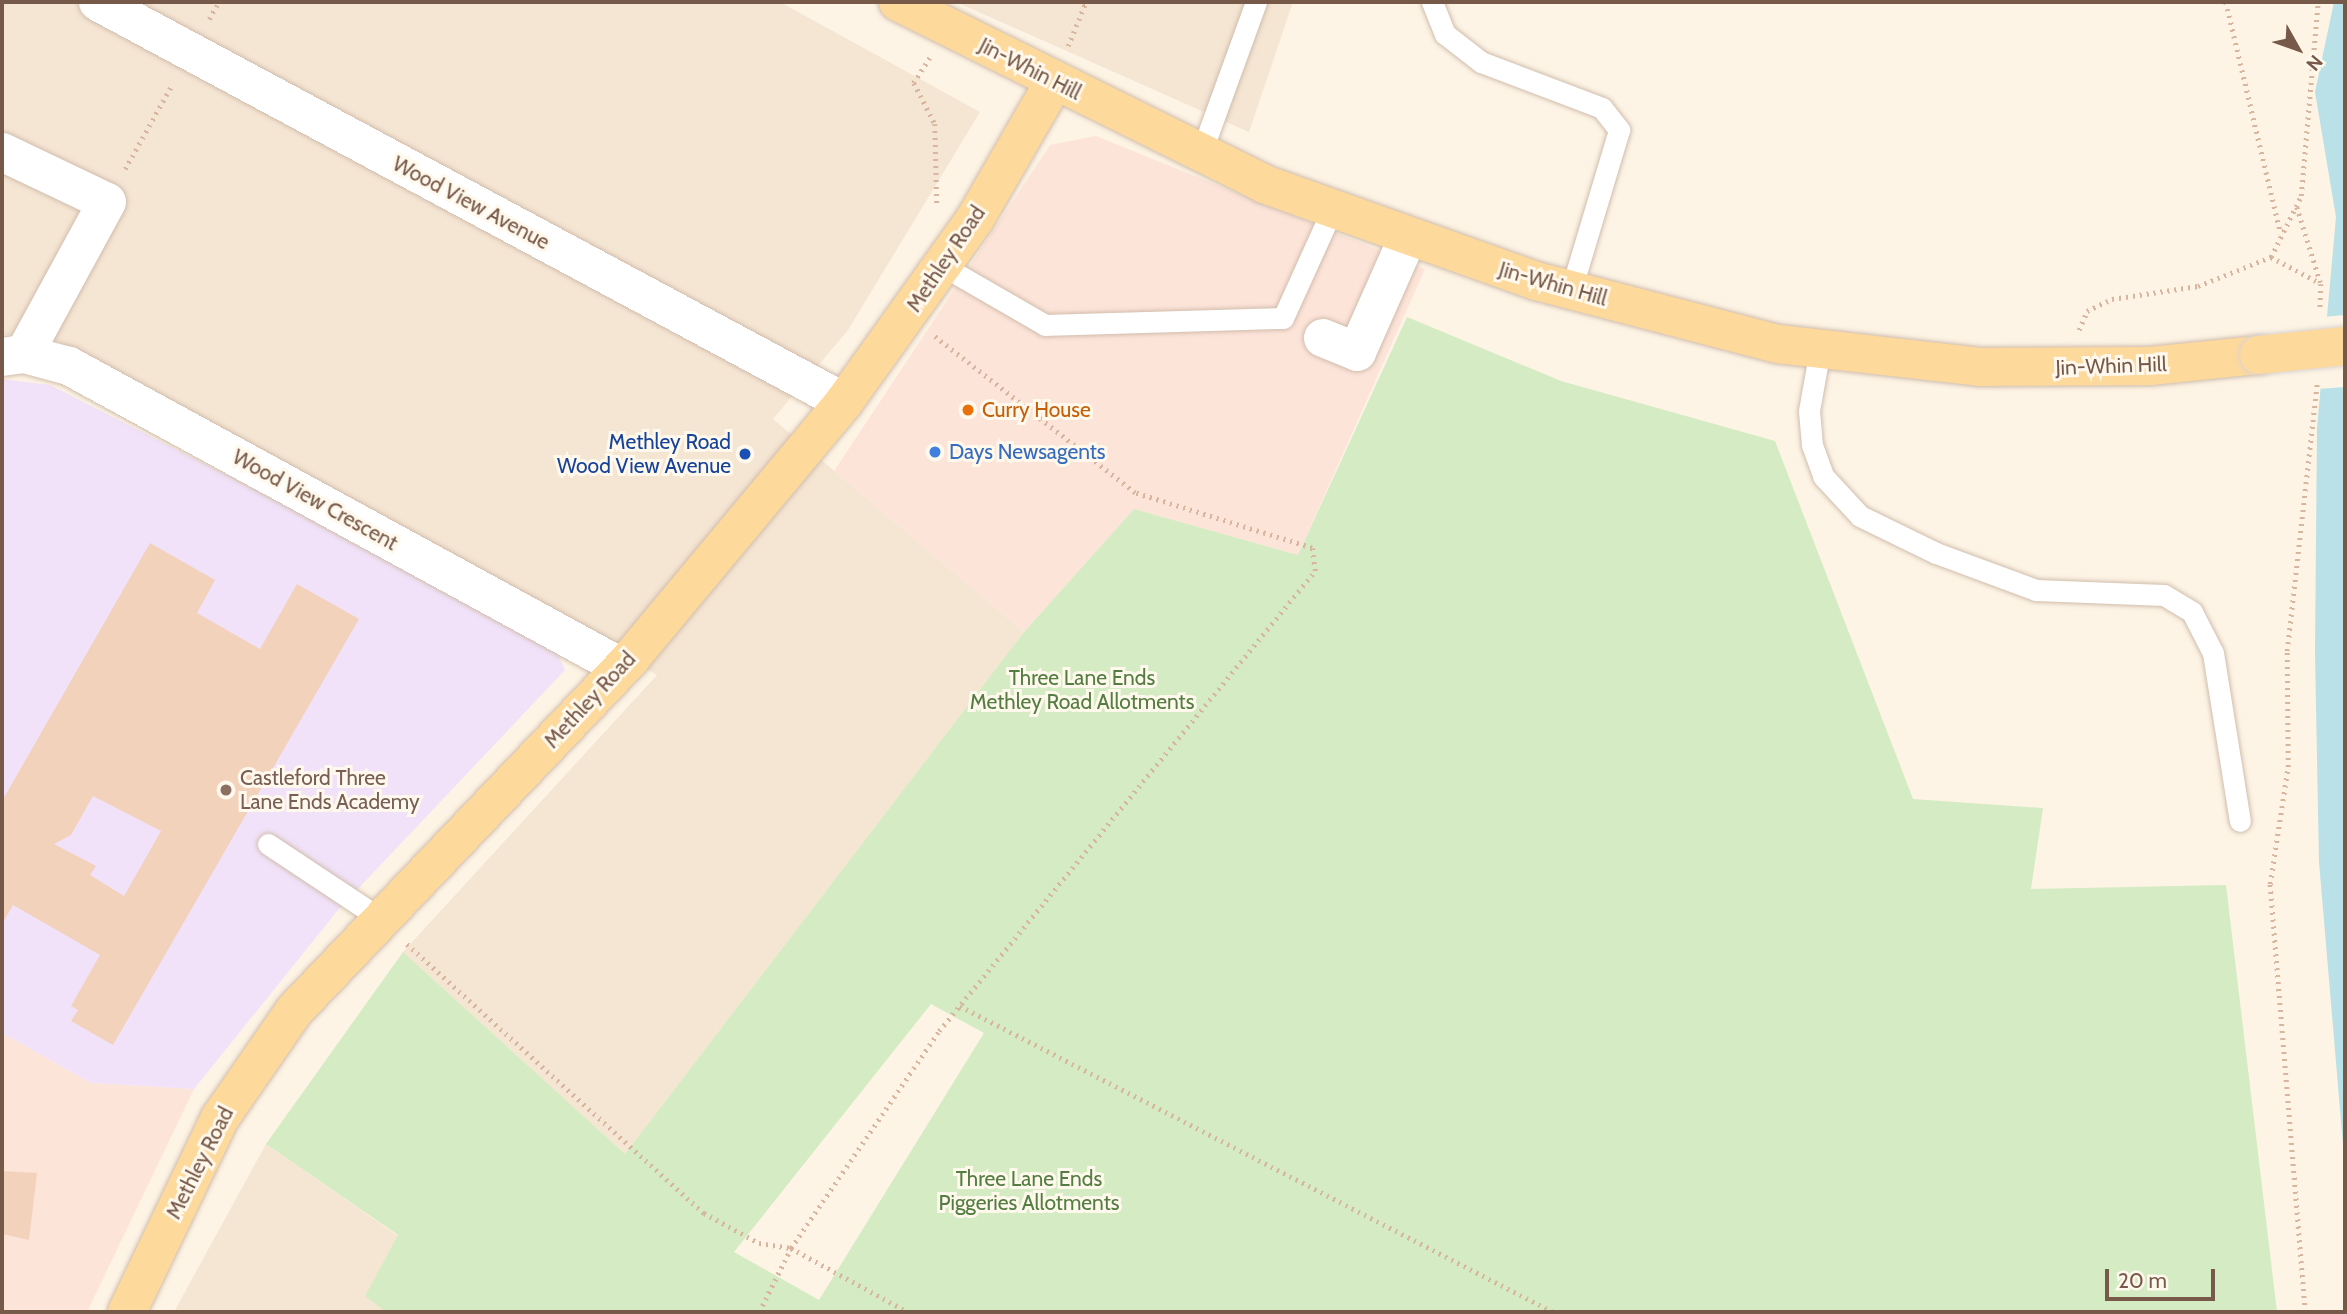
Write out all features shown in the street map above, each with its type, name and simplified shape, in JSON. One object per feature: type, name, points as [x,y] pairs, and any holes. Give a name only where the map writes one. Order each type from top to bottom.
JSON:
[{"type":"main road","name":"Jin-Whin Hill","points":[[898,2],[1201,153],[1332,210],[1407,239],[1571,290],[1778,344],[1980,367],[2073,369],[2259,355],[2332,336]]},
{"type":"main road","name":"Methley Road","points":[[132,1311],[219,1118],[294,1011],[621,667],[845,402],[968,229],[1054,82]]},
{"type":"street","name":"Wood View Avenue","points":[[98,2],[845,402]]},
{"type":"street","points":[[2,152],[107,202],[13,355]]},
{"type":"street","points":[[1323,338],[1357,352],[1407,239]]},
{"type":"street","name":"Wood View Crescent","points":[[13,355],[69,366],[621,667]]},
{"type":"lane","points":[[1201,153],[1256,2]]},
{"type":"lane","points":[[1432,2],[1445,34],[1481,62],[1602,108],[1619,130],[1571,290]]},
{"type":"lane","points":[[943,266],[1045,325],[1283,318],[1332,210]]},
{"type":"lane","points":[[1820,349],[1809,411],[1812,445],[1824,476],[1860,516],[1936,554],[2036,590],[2164,595],[2192,612],[2213,653],[2240,821]]},
{"type":"lane","points":[[268,844],[381,919]]},
{"type":"path","points":[[1054,82],[1085,4],[1079,2]]},
{"type":"path","points":[[2226,2],[2282,235]]},
{"type":"path","points":[[2073,369],[2080,321],[2087,312],[2112,299],[2198,286],[2271,257],[2297,207],[2318,2]]},
{"type":"path","points":[[948,27],[915,83],[935,124],[937,207],[968,229]]},
{"type":"path","points":[[107,202],[190,53]]},
{"type":"path","points":[[2297,207],[2321,284],[2332,336]]},
{"type":"path","points":[[2271,257],[2321,284]]},
{"type":"path","points":[[759,1312],[791,1248],[960,1006],[1315,571],[1312,548],[1135,493],[908,316]]},
{"type":"path","points":[[2305,1312],[2270,884],[2288,767],[2287,651],[2317,380]]},
{"type":"path","points":[[381,919],[704,1213],[759,1243],[791,1248],[908,1312]]},
{"type":"path","points":[[960,1006],[1553,1312]]},
{"type":"shaded area","points":[[2,2],[780,2],[980,112],[848,330],[773,419],[1024,632],[625,1154],[403,952],[657,675],[45,334],[2,334]]},
{"type":"shaded area","points":[[956,2],[1293,2],[1249,132]]},
{"type":"shaded area","points":[[1096,136],[1425,269],[1298,555],[1134,509],[1024,632],[834,471],[1050,145]]},
{"type":"shaded area","name":"Castleford Three Lane Ends Academy","points":[[2,379],[50,385],[552,641],[565,670],[338,910],[194,1089],[91,1083],[2,1033]]},
{"type":"shaded area","points":[[2,1033],[91,1083],[194,1089],[87,1312],[2,1312]]},
{"type":"shaded area","points":[[266,1144],[398,1236],[365,1296],[386,1312],[174,1312]]},
{"type":"green space","points":[[1407,317],[1561,381],[1775,441],[1913,799],[2043,808],[2031,889],[2226,885],[2277,1312],[386,1312],[365,1296],[398,1235],[266,1144],[403,952],[625,1154],[1024,632],[1134,509],[1298,555]],"holes":[[[931,1004],[984,1033],[819,1300],[734,1252]]]},
{"type":"water","points":[[2334,2],[2345,2],[2345,1168],[2319,862],[2315,653],[2317,428],[2336,217],[2315,92]]},
{"type":"pier","points":[[2345,315],[2345,387],[2317,389],[2323,317]]},
{"type":"building","points":[[150,543],[215,580],[197,613],[260,649],[297,584],[359,619],[113,1045],[71,1021],[78,1010],[71,1006],[100,955],[13,905],[2,924],[2,801]],"holes":[[[93,796],[161,831],[124,896],[90,875],[96,866],[54,844],[71,835]]]},
{"type":"building","points":[[2,1171],[37,1173],[29,1240],[2,1234]]},
{"type":"place","name":"Curry House","points":[[968,410]]},
{"type":"place","name":"Days Newsagents","points":[[935,452]]},
{"type":"place","name":"Methley Road Wood View Avenue","points":[[745,454]]},
{"type":"place","name":"Castleford Three Lane Ends Academy","points":[[226,790]]},
{"type":"park label","name":"Three Lane Ends Methley Road Allotments","points":[[1082,690]]},
{"type":"park label","name":"Three Lane Ends Piggeries Allotments","points":[[1029,1191]]}]
